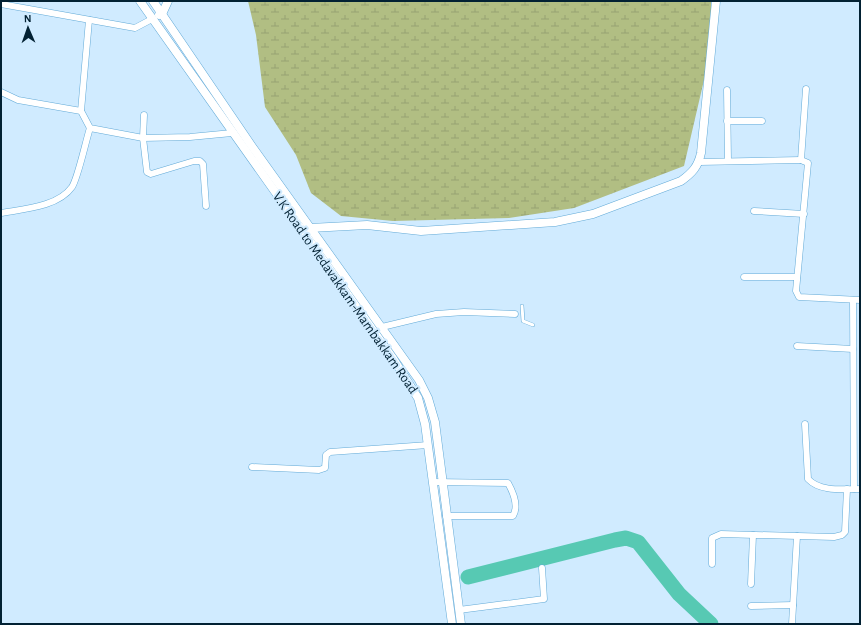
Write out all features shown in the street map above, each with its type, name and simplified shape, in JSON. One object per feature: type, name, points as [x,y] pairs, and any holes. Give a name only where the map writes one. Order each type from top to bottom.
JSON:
[{"type":"street","name":"V.K Road to Medavakkam-Mambakkam Road","points":[[140,1],[232,133],[382,327],[419,380],[428,398],[435,422],[461,624]]},
{"type":"street","name":"V.K Road to Medavakkam-Mambakkam Road","points":[[153,1],[410,384],[423,411],[452,624]]},
{"type":"street","points":[[2,3],[136,28],[162,14],[168,1]]},
{"type":"street","points":[[306,230],[358,225],[421,231],[439,231],[511,226],[575,219],[621,205],[681,181],[693,173],[699,162],[716,1]]},
{"type":"street","points":[[1,213],[48,203],[64,195],[73,186],[90,128],[81,111],[89,20]]},
{"type":"street","points":[[801,160],[806,89]]},
{"type":"street","points":[[727,90],[728,161]]},
{"type":"street","points":[[1,92],[18,100],[81,111]]},
{"type":"street","points":[[144,115],[143,138],[147,172],[151,174],[194,161],[202,163],[206,206]]},
{"type":"street","points":[[727,121],[762,121]]},
{"type":"street","points":[[90,128],[143,138],[190,137],[232,133]]},
{"type":"street","points":[[699,162],[801,160],[808,163],[796,291],[799,297],[857,300],[853,349],[857,489],[822,488],[814,486],[808,479],[805,424]]},
{"type":"street","points":[[754,211],[804,214]]},
{"type":"street","points":[[744,278],[797,277]]},
{"type":"street","points":[[382,327],[436,314],[464,312],[515,314]]},
{"type":"street","points":[[797,346],[853,349]]},
{"type":"street","points":[[252,467],[319,470],[325,468],[326,455],[330,452],[428,445]]},
{"type":"street","points":[[433,482],[508,483],[514,494],[515,513],[513,516],[446,516]]},
{"type":"street","points":[[712,564],[714,536],[721,534],[834,537],[842,535],[844,532],[846,489]]},
{"type":"street","points":[[751,584],[753,535]]},
{"type":"street","points":[[792,624],[797,536]]},
{"type":"street","points":[[459,610],[544,599],[542,568]]},
{"type":"street","points":[[751,606],[793,605]]},
{"type":"lane","points":[[522,306],[523,321],[533,324]]},
{"type":"lane","points":[[515,314],[523,315]]},
{"type":"green space","points":[[248,1],[711,1],[711,50],[684,166],[574,208],[509,218],[393,221],[341,216],[311,193],[296,155],[265,107],[256,35]]},
{"type":"waterway","points":[[468,577],[626,538],[638,542],[679,594],[711,624]]}]
